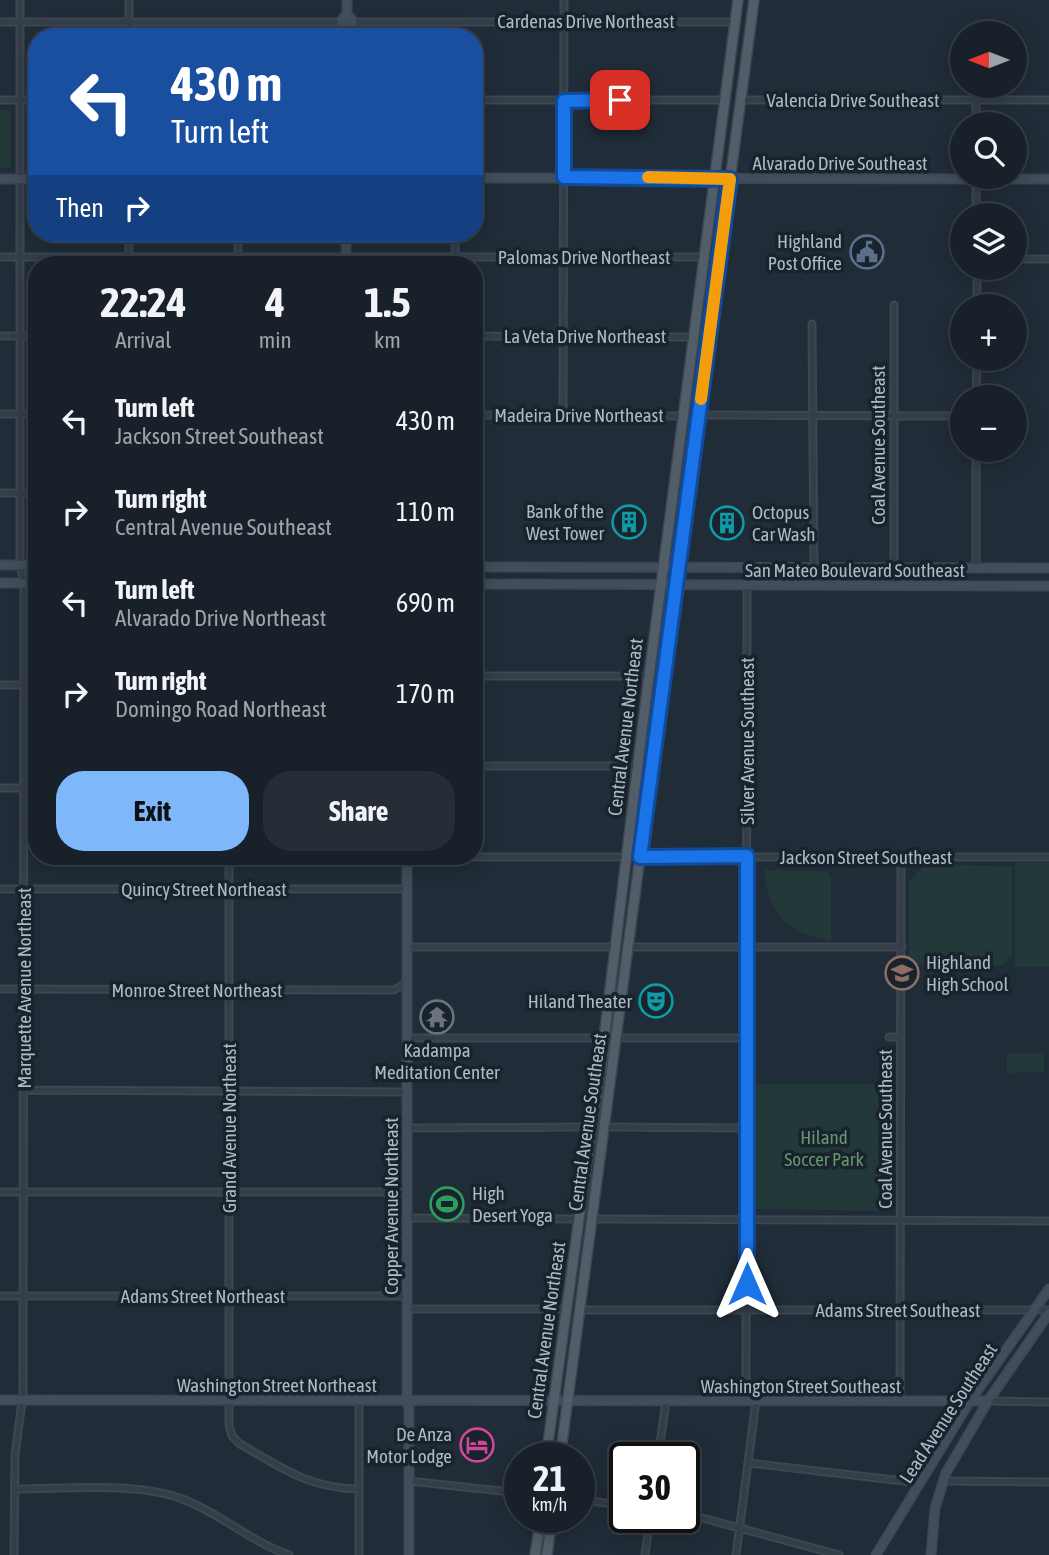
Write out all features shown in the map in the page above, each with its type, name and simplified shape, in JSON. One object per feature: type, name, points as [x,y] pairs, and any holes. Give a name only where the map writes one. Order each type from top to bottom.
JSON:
[{"type":"main road","name":"Central Avenue Northeast","points":[[548,1442],[604,1038],[738,0]]},
{"type":"main road","name":"Central Avenue Southeast","points":[[562,1442],[754,0]]},
{"type":"main road","points":[[535,1555],[538,1533]]},
{"type":"main road","points":[[547,1555],[550,1533]]},
{"type":"street","name":"Marquette Avenue Northeast","points":[[14,1555],[15,1455],[23,1400],[24,1193],[20,0]]},
{"type":"street","points":[[129,0],[129,28]]},
{"type":"street","points":[[347,0],[347,25]]},
{"type":"street","points":[[563,415],[564,0]]},
{"type":"street","name":"Cardenas Drive Northeast","points":[[0,22],[347,25],[564,21],[736,22]]},
{"type":"street","points":[[0,100],[28,100]]},
{"type":"street","points":[[483,100],[725,100]]},
{"type":"street","name":"Valencia Drive Southeast","points":[[740,100],[1049,100]]},
{"type":"street","points":[[976,101],[976,112]]},
{"type":"street","name":"Alvarado Drive Southeast","points":[[483,178],[950,178]]},
{"type":"street","points":[[0,179],[28,179]]},
{"type":"street","name":"Alvarado Drive Southeast","points":[[1027,179],[1049,179]]},
{"type":"street","name":"Palomas Drive Northeast","points":[[0,257],[28,257]]},
{"type":"street","name":"Palomas Drive Northeast","points":[[483,260],[705,257]]},
{"type":"street","points":[[1027,259],[1049,259]]},
{"type":"street","name":"Coal Avenue Southeast","points":[[894,305],[894,586]]},
{"type":"street","points":[[812,324],[814,569]]},
{"type":"street","points":[[0,335],[28,336]]},
{"type":"street","name":"La Veta Drive Northeast","points":[[483,336],[695,337]]},
{"type":"street","points":[[0,414],[28,414]]},
{"type":"street","name":"Madeira Drive Northeast","points":[[483,415],[684,416]]},
{"type":"street","points":[[699,415],[950,415]]},
{"type":"street","points":[[976,462],[976,569]]},
{"type":"street","points":[[0,493],[28,493]]},
{"type":"street","points":[[0,565],[28,565]]},
{"type":"street","name":"San Mateo Boulevard Southeast","points":[[483,567],[1049,568]]},
{"type":"street","points":[[0,583],[28,583]]},
{"type":"street","name":"San Mateo Boulevard Southeast","points":[[483,584],[1049,586]]},
{"type":"street","name":"Silver Avenue Southeast","points":[[747,586],[747,1401]]},
{"type":"street","points":[[483,676],[649,676]]},
{"type":"street","points":[[0,685],[28,685]]},
{"type":"street","points":[[483,766],[637,766]]},
{"type":"street","points":[[0,788],[28,788]]},
{"type":"street","points":[[483,856],[626,857]]},
{"type":"street","name":"Jackson Street Southeast","points":[[640,857],[1049,858]]},
{"type":"street","name":"Coal Avenue Southeast","points":[[900,1401],[901,857]]},
{"type":"street","name":"Grand Avenue Northeast","points":[[229,865],[229,1425],[232,1436],[240,1444],[302,1479],[335,1489],[359,1489]]},
{"type":"street","name":"Copper Avenue Northeast","points":[[407,865],[407,1401],[410,1555]]},
{"type":"street","name":"Quincy Street Northeast","points":[[0,889],[407,889]]},
{"type":"street","points":[[407,947],[615,947]]},
{"type":"street","points":[[629,947],[902,947]]},
{"type":"street","points":[[394,990],[407,982]]},
{"type":"street","name":"Monroe Street Northeast","points":[[0,989],[394,990]]},
{"type":"street","points":[[394,990],[407,1000]]},
{"type":"street","points":[[889,1037],[900,1037]]},
{"type":"street","points":[[407,1038],[747,1038]]},
{"type":"street","points":[[23,1090],[406,1092]]},
{"type":"street","points":[[407,1128],[592,1127]]},
{"type":"street","points":[[605,1128],[747,1128]]},
{"type":"street","points":[[0,1192],[407,1192]]},
{"type":"street","points":[[407,1218],[579,1219]]},
{"type":"street","points":[[592,1219],[1049,1221]]},
{"type":"street","name":"Lead Avenue Southeast","points":[[876,1555],[970,1401],[1049,1289]]},
{"type":"street","name":"Adams Street Northeast","points":[[0,1296],[407,1296]]},
{"type":"street","points":[[407,1309],[567,1309]]},
{"type":"street","name":"Adams Street Southeast","points":[[580,1310],[1049,1311]]},
{"type":"street","name":"Lead Avenue Southeast","points":[[988,1401],[1049,1311]]},
{"type":"street","name":"Washington Street Northeast","points":[[0,1400],[554,1401]]},
{"type":"street","points":[[359,1400],[359,1555]]},
{"type":"street","name":"Washington Street Southeast","points":[[554,1401],[1049,1402]]},
{"type":"street","points":[[660,1442],[666,1401]]},
{"type":"street","points":[[736,1555],[756,1401]]},
{"type":"street","points":[[931,1555],[935,1508],[943,1481],[988,1401]]},
{"type":"street","points":[[749,1463],[922,1483]]},
{"type":"street","points":[[409,1481],[504,1491]]},
{"type":"street","points":[[943,1481],[1049,1482]]},
{"type":"street","points":[[15,1489],[136,1489],[168,1494],[199,1507],[289,1555]]},
{"type":"street","points":[[700,1517],[839,1555]]},
{"type":"street","points":[[645,1555],[648,1533]]},
{"type":"green space","points":[[0,110],[10,110],[10,168],[0,168]]},
{"type":"green space","points":[[1015,863],[1049,863],[1049,967],[1015,967]]},
{"type":"green space","points":[[926,865],[1012,866],[1012,956],[1001,966],[909,964],[909,882]]},
{"type":"green space","points":[[764,870],[825,871],[831,877],[831,941],[803,933],[782,919],[770,899]]},
{"type":"green space","points":[[1007,1053],[1044,1053],[1044,1072],[1007,1073]]},
{"type":"green space","name":"Hiland Soccer Park","points":[[755,1084],[892,1084],[891,1209],[756,1209]]},
{"type":"slow traffic","points":[[648,177],[730,179],[701,399]]},
{"type":"place","name":"Highland Post Office","points":[[867,252]]},
{"type":"place","name":"Bank of the West Tower","points":[[629,522]]},
{"type":"place","name":"Octopus Car Wash","points":[[727,523]]},
{"type":"place","name":"Highland High School","points":[[902,973]]},
{"type":"place","name":"Hiland Theater","points":[[656,1001]]},
{"type":"place","name":"Kadampa Meditation Center","points":[[437,1017]]},
{"type":"place","name":"High Desert Yoga","points":[[447,1204]]},
{"type":"place","name":"De Anza Motor Lodge","points":[[477,1445]]},
{"type":"route","points":[[620,100],[564,101],[564,177],[730,179],[640,857],[747,856],[747,1284]]}]
